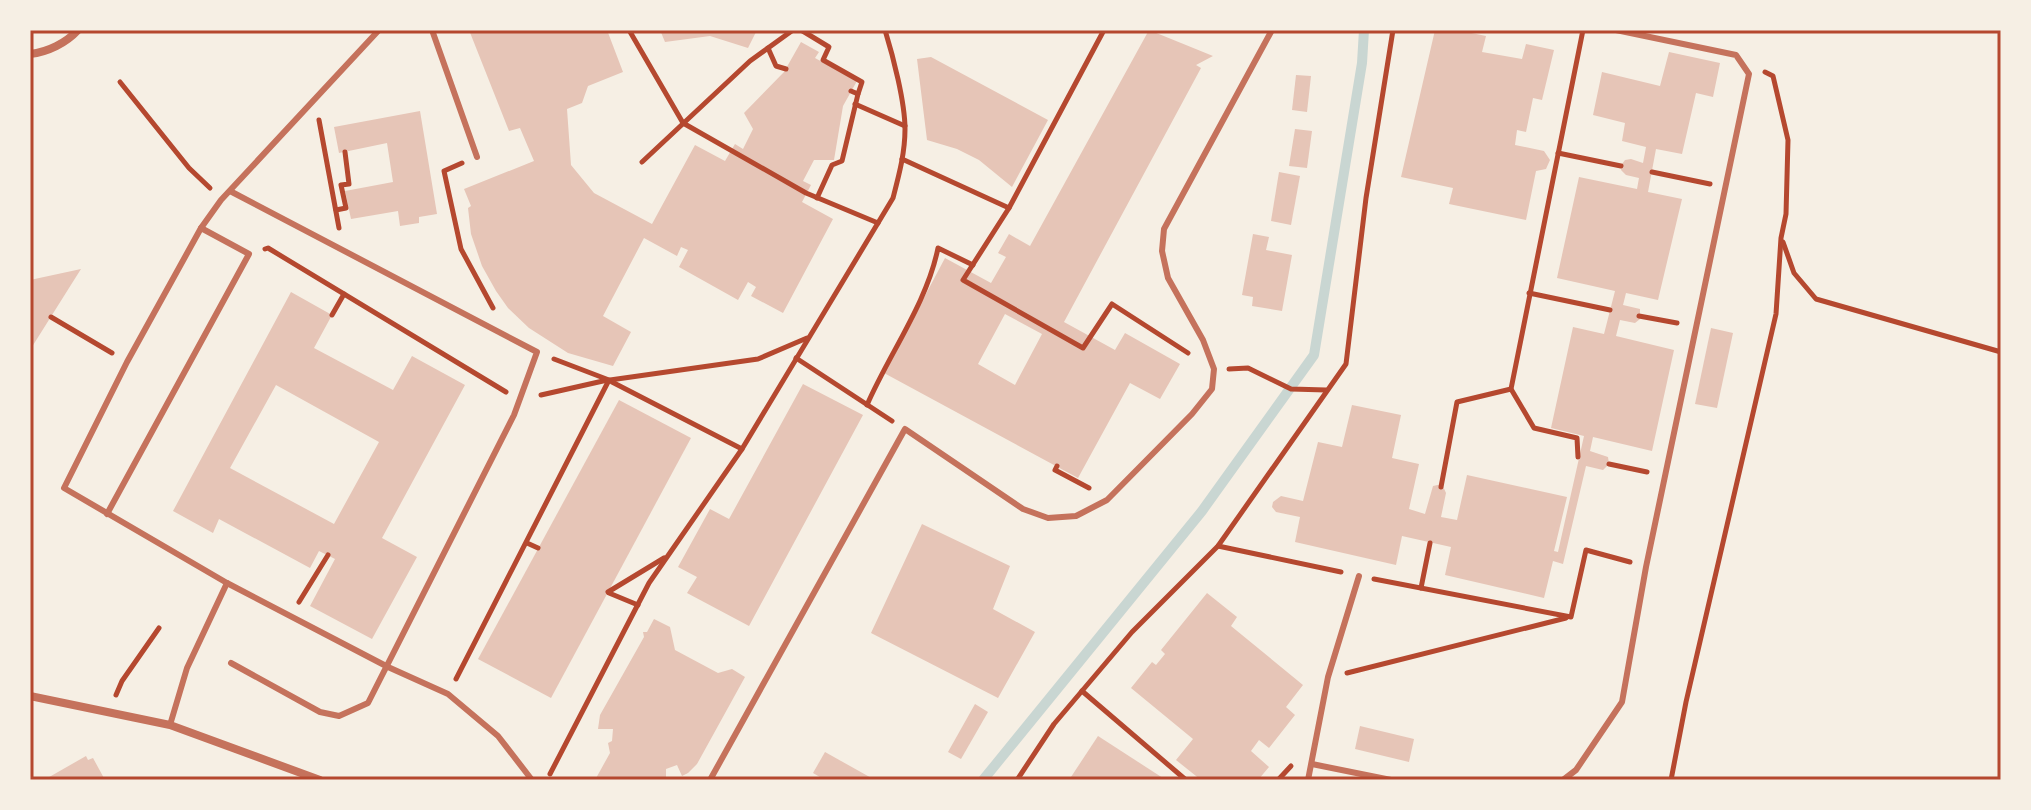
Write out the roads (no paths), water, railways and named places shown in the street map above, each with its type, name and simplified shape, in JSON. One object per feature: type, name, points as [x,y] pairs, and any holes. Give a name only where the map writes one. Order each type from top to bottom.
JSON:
[{"type":"street","points":[[30,54],[68,41],[78,30]]},
{"type":"street","points":[[30,696],[170,725],[320,780]]},
{"type":"lane","points":[[379,30],[221,200],[201,228],[127,362],[64,488],[227,583],[388,667],[448,694],[498,736],[532,780]]},
{"type":"lane","points":[[432,30],[477,157]]},
{"type":"lane","points":[[710,780],[905,429],[1023,509],[1048,518],[1076,516],[1107,500],[1192,414],[1212,389],[1214,369],[1203,340],[1168,278],[1162,251],[1164,229],[1272,30]]},
{"type":"lane","points":[[1563,780],[1576,770],[1622,702],[1646,567],[1749,74],[1736,55],[1616,30]]},
{"type":"lane","points":[[230,191],[537,352],[491,461],[368,703],[339,716],[320,712],[231,663]]},
{"type":"lane","points":[[107,514],[249,254],[201,228]]},
{"type":"lane","points":[[1308,780],[1328,677],[1359,576]]},
{"type":"lane","points":[[170,725],[187,668],[227,583]]},
{"type":"lane","points":[[1312,764],[1391,780]]},
{"type":"waterway","points":[[983,780],[1202,511],[1314,355],[1362,63],[1364,30]]}]
